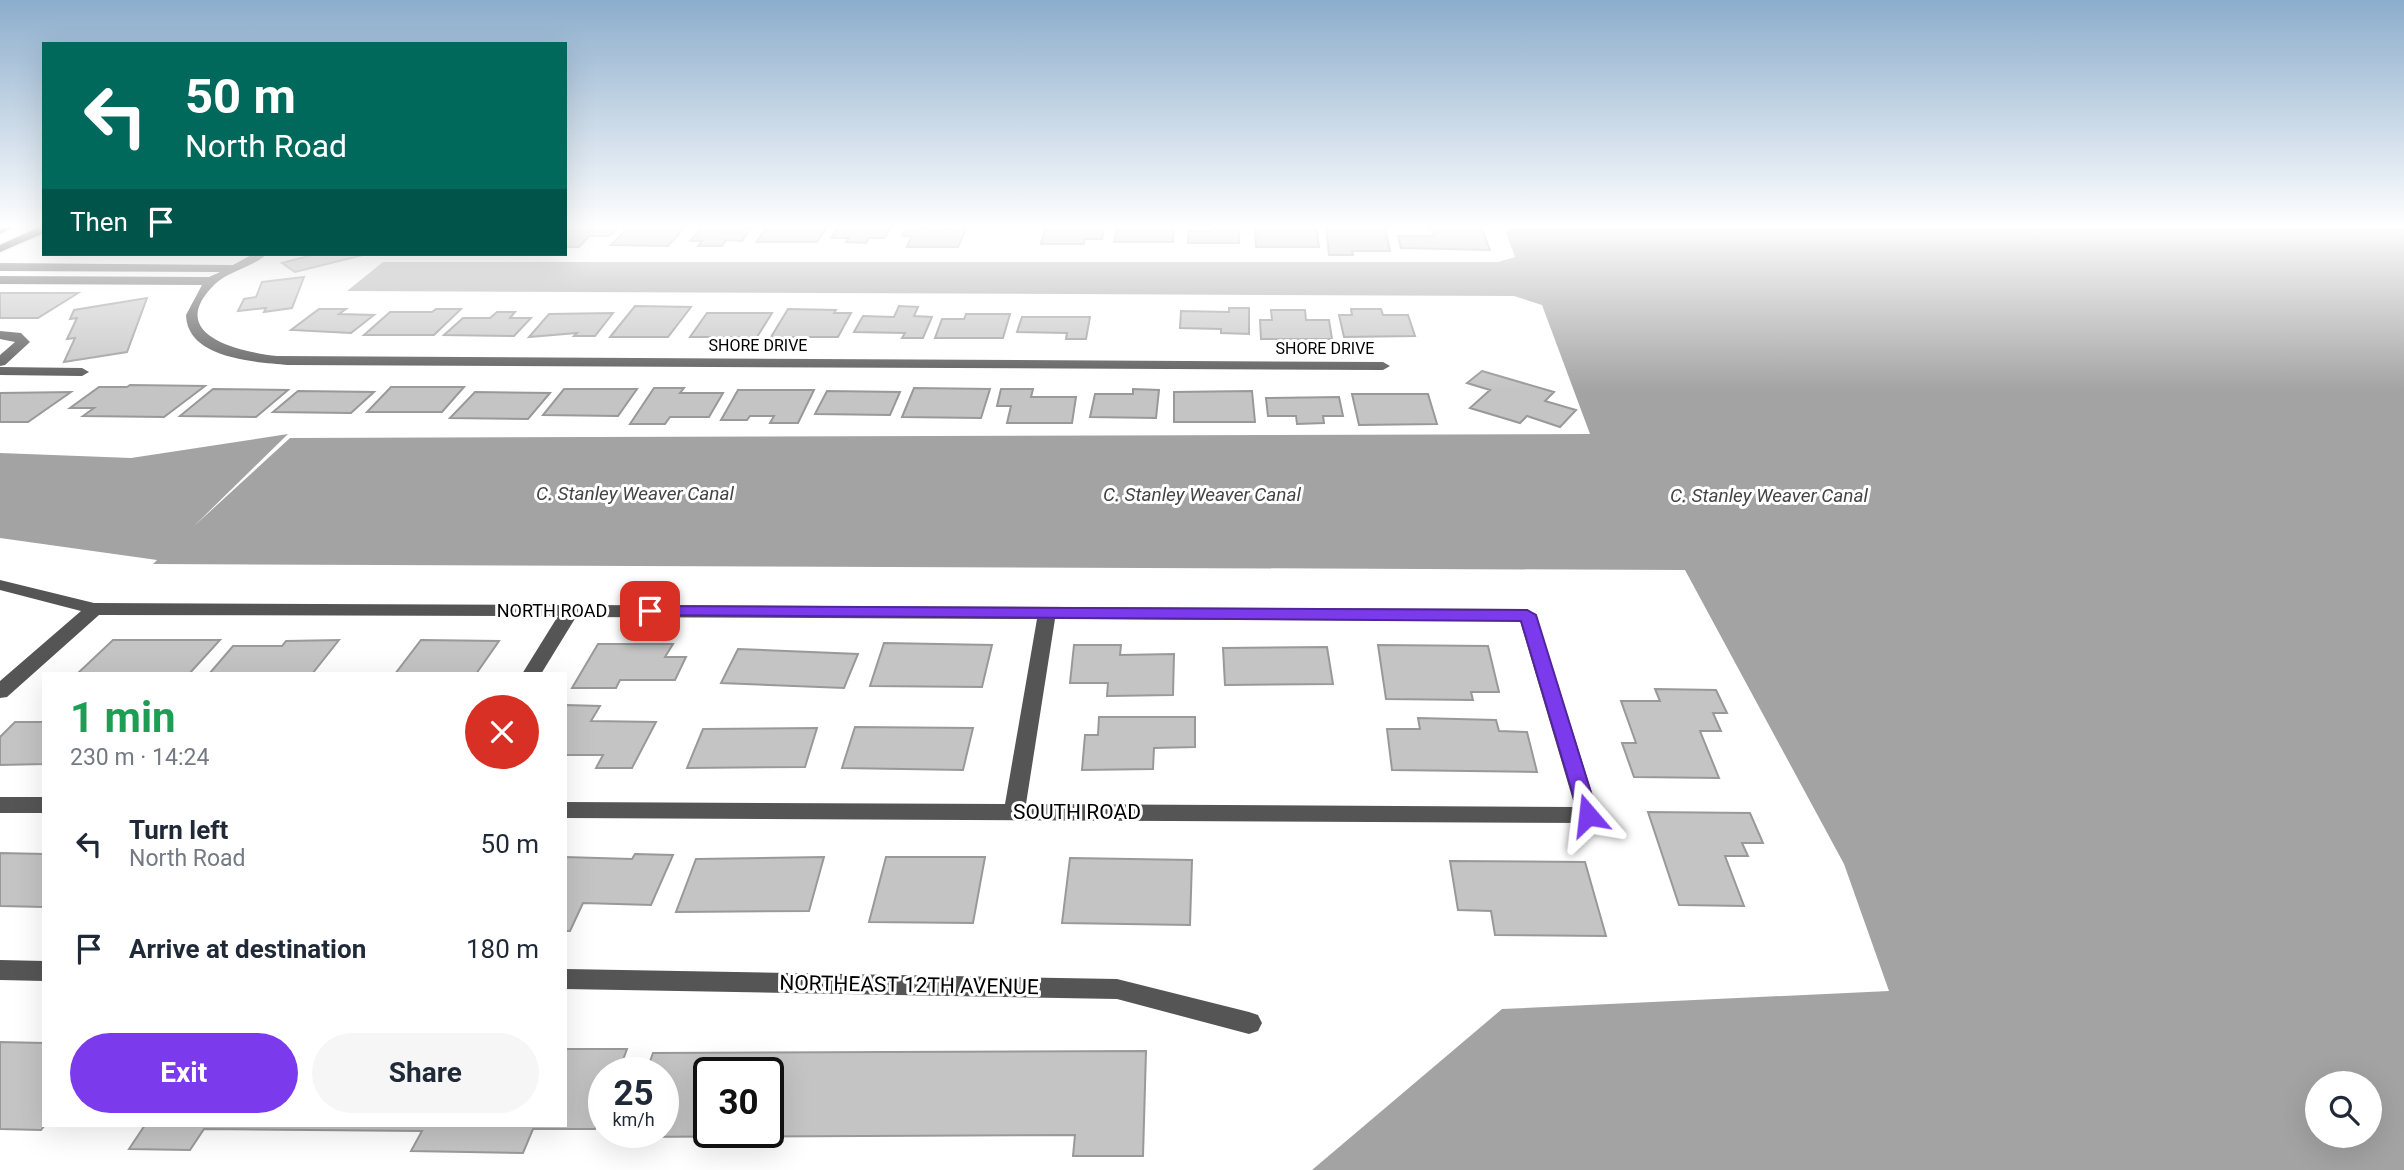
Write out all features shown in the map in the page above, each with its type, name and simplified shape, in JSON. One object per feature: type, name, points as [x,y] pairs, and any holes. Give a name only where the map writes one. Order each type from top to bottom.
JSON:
[{"type":"street","name":"SHORE DRIVE","points":[[211,282],[194,306],[191,318],[200,335],[213,345],[233,353],[288,361],[1383,366]]},
{"type":"street","points":[[0,335],[16,336],[23,342],[0,362]]},
{"type":"street","points":[[0,371],[82,372]]},
{"type":"street","name":"NORTH ROAD","points":[[0,585],[94,609],[1527,615],[1588,815]]},
{"type":"street","points":[[0,692],[94,609]]},
{"type":"street","points":[[532,672],[570,611]]},
{"type":"street","points":[[1014,812],[1047,613]]},
{"type":"street","points":[[0,805],[42,805]]},
{"type":"street","name":"SOUTH ROAD","points":[[567,810],[1588,815]]},
{"type":"street","points":[[0,970],[42,971]]},
{"type":"street","name":"NORTHEAST 12TH AVENUE","points":[[567,979],[1118,989],[1249,1023]]},
{"type":"water","name":"C. Stanley Weaver Canal","points":[[359,282],[2404,282],[2404,1170],[1312,1170],[1502,1009],[1889,991],[1844,864],[1685,570],[153,564],[157,560],[0,538],[0,453],[131,458],[288,434],[193,527],[290,438],[1590,434],[1542,305],[1514,296],[347,291]]},
{"type":"building","points":[[262,282],[302,282],[292,308],[264,312],[266,308],[238,311],[244,299],[256,297]]},
{"type":"building","points":[[0,293],[78,293],[38,318],[0,318]]},
{"type":"building","points":[[147,298],[127,352],[64,362],[75,338],[67,339],[77,318],[70,319],[74,310]]},
{"type":"building","points":[[635,306],[691,307],[668,337],[610,337]]},
{"type":"building","points":[[899,306],[918,307],[914,316],[932,317],[923,338],[902,338],[905,333],[854,332],[863,316],[894,317]]},
{"type":"building","points":[[1229,308],[1249,308],[1249,334],[1221,333],[1221,329],[1180,328],[1181,311],[1229,312]]},
{"type":"building","points":[[319,309],[346,309],[339,314],[374,315],[351,333],[291,330]]},
{"type":"building","points":[[436,309],[461,309],[434,335],[364,335],[390,312],[432,312]]},
{"type":"building","points":[[788,309],[851,313],[838,337],[771,337]]},
{"type":"building","points":[[1351,309],[1381,309],[1383,315],[1408,315],[1415,336],[1344,337],[1339,315],[1352,315]]},
{"type":"building","points":[[1271,310],[1305,310],[1306,320],[1329,320],[1332,339],[1261,339],[1260,320],[1272,320]]},
{"type":"building","points":[[497,312],[515,312],[510,318],[531,318],[514,336],[444,335],[463,318],[490,318]]},
{"type":"building","points":[[613,313],[595,336],[574,336],[577,333],[529,337],[549,314]]},
{"type":"building","points":[[707,313],[772,313],[757,337],[690,337]]},
{"type":"building","points":[[966,314],[1010,314],[1003,338],[935,338],[942,319],[964,319]]},
{"type":"building","points":[[1022,317],[1090,317],[1086,339],[1066,339],[1067,333],[1017,332]]},
{"type":"building","points":[[1482,371],[1554,392],[1545,401],[1576,410],[1560,427],[1527,416],[1520,423],[1470,408],[1490,390],[1467,383]]},
{"type":"building","points":[[205,386],[164,417],[83,416],[94,408],[70,408],[99,387]]},
{"type":"building","points":[[391,387],[464,387],[442,412],[367,412]]},
{"type":"building","points":[[654,388],[684,388],[680,393],[723,393],[709,417],[670,417],[665,424],[630,424]]},
{"type":"building","points":[[914,388],[990,389],[981,418],[902,417]]},
{"type":"building","points":[[213,389],[288,390],[256,417],[180,416]]},
{"type":"building","points":[[564,389],[637,389],[618,416],[543,415]]},
{"type":"building","points":[[1001,389],[1033,389],[1031,397],[1076,397],[1072,423],[1007,423],[1011,406],[997,406]]},
{"type":"building","points":[[1133,389],[1159,390],[1156,418],[1090,417],[1095,394],[1133,394]]},
{"type":"building","points":[[738,390],[814,390],[798,423],[770,423],[774,416],[721,420]]},
{"type":"building","points":[[298,391],[374,392],[351,413],[273,412]]},
{"type":"building","points":[[827,391],[900,392],[890,415],[815,414]]},
{"type":"building","points":[[1252,391],[1255,422],[1174,422],[1174,392]]},
{"type":"building","points":[[71,392],[28,422],[0,422],[0,393]]},
{"type":"building","points":[[475,392],[550,393],[528,419],[450,418]]},
{"type":"building","points":[[1352,394],[1428,394],[1437,424],[1359,425]]},
{"type":"building","points":[[1339,397],[1343,416],[1323,416],[1324,423],[1297,424],[1296,416],[1268,416],[1266,398]]},
{"type":"building","points":[[113,640],[220,640],[191,672],[79,672]]},
{"type":"building","points":[[339,640],[314,672],[211,672],[233,646],[282,646],[286,641]]},
{"type":"building","points":[[421,640],[499,641],[477,672],[397,672]]},
{"type":"building","points":[[884,643],[992,645],[982,687],[870,686]]},
{"type":"building","points":[[598,644],[673,644],[665,657],[686,657],[675,680],[620,680],[616,688],[572,688]]},
{"type":"building","points":[[1074,645],[1121,645],[1120,655],[1174,654],[1173,695],[1107,696],[1108,683],[1070,683]]},
{"type":"building","points":[[1378,645],[1488,646],[1499,692],[1471,692],[1473,700],[1386,699]]},
{"type":"building","points":[[1327,647],[1333,684],[1225,685],[1223,648]]},
{"type":"building","points":[[738,649],[858,654],[844,688],[721,683]]},
{"type":"building","points":[[1655,689],[1716,690],[1727,713],[1713,713],[1721,731],[1700,731],[1719,778],[1634,777],[1622,743],[1636,743],[1621,701],[1660,701]]},
{"type":"building","points":[[567,705],[600,706],[591,721],[656,722],[632,768],[596,768],[603,755],[567,755]]},
{"type":"building","points":[[1099,717],[1195,717],[1195,747],[1154,748],[1153,769],[1082,770],[1085,735],[1098,735]]},
{"type":"building","points":[[1418,718],[1496,720],[1499,731],[1527,732],[1537,772],[1392,770],[1387,729],[1420,729]]},
{"type":"building","points":[[15,722],[42,722],[42,764],[0,765],[0,737]]},
{"type":"building","points":[[855,727],[973,728],[963,770],[842,768]]},
{"type":"building","points":[[817,728],[805,767],[687,768],[703,729]]},
{"type":"building","points":[[1648,812],[1750,813],[1763,843],[1742,843],[1748,856],[1725,856],[1744,906],[1679,905]]},
{"type":"building","points":[[0,853],[42,854],[42,907],[0,906]]},
{"type":"building","points":[[635,854],[673,855],[651,905],[583,903],[570,931],[567,931],[567,857],[632,859]]},
{"type":"building","points":[[824,857],[809,911],[676,912],[696,859]]},
{"type":"building","points":[[886,857],[985,857],[973,923],[869,922]]},
{"type":"building","points":[[1070,858],[1192,860],[1190,925],[1062,923]]},
{"type":"building","points":[[1450,861],[1585,862],[1606,936],[1495,935],[1491,911],[1458,910]]},
{"type":"building","points":[[0,1042],[42,1043],[43,1127],[41,1130],[0,1129]]},
{"type":"building","points":[[567,1049],[627,1049],[624,1057],[588,1057],[588,1129],[533,1129],[523,1153],[411,1151],[422,1131],[204,1129],[190,1150],[129,1149],[144,1127],[567,1127]]},
{"type":"building","points":[[1146,1051],[1143,1156],[1073,1156],[1075,1135],[784,1136],[784,1057],[693,1057],[693,1137],[679,1137],[679,1057],[652,1057],[653,1053]]},
{"type":"route","points":[[650,611],[1527,615],[1588,815]]}]
